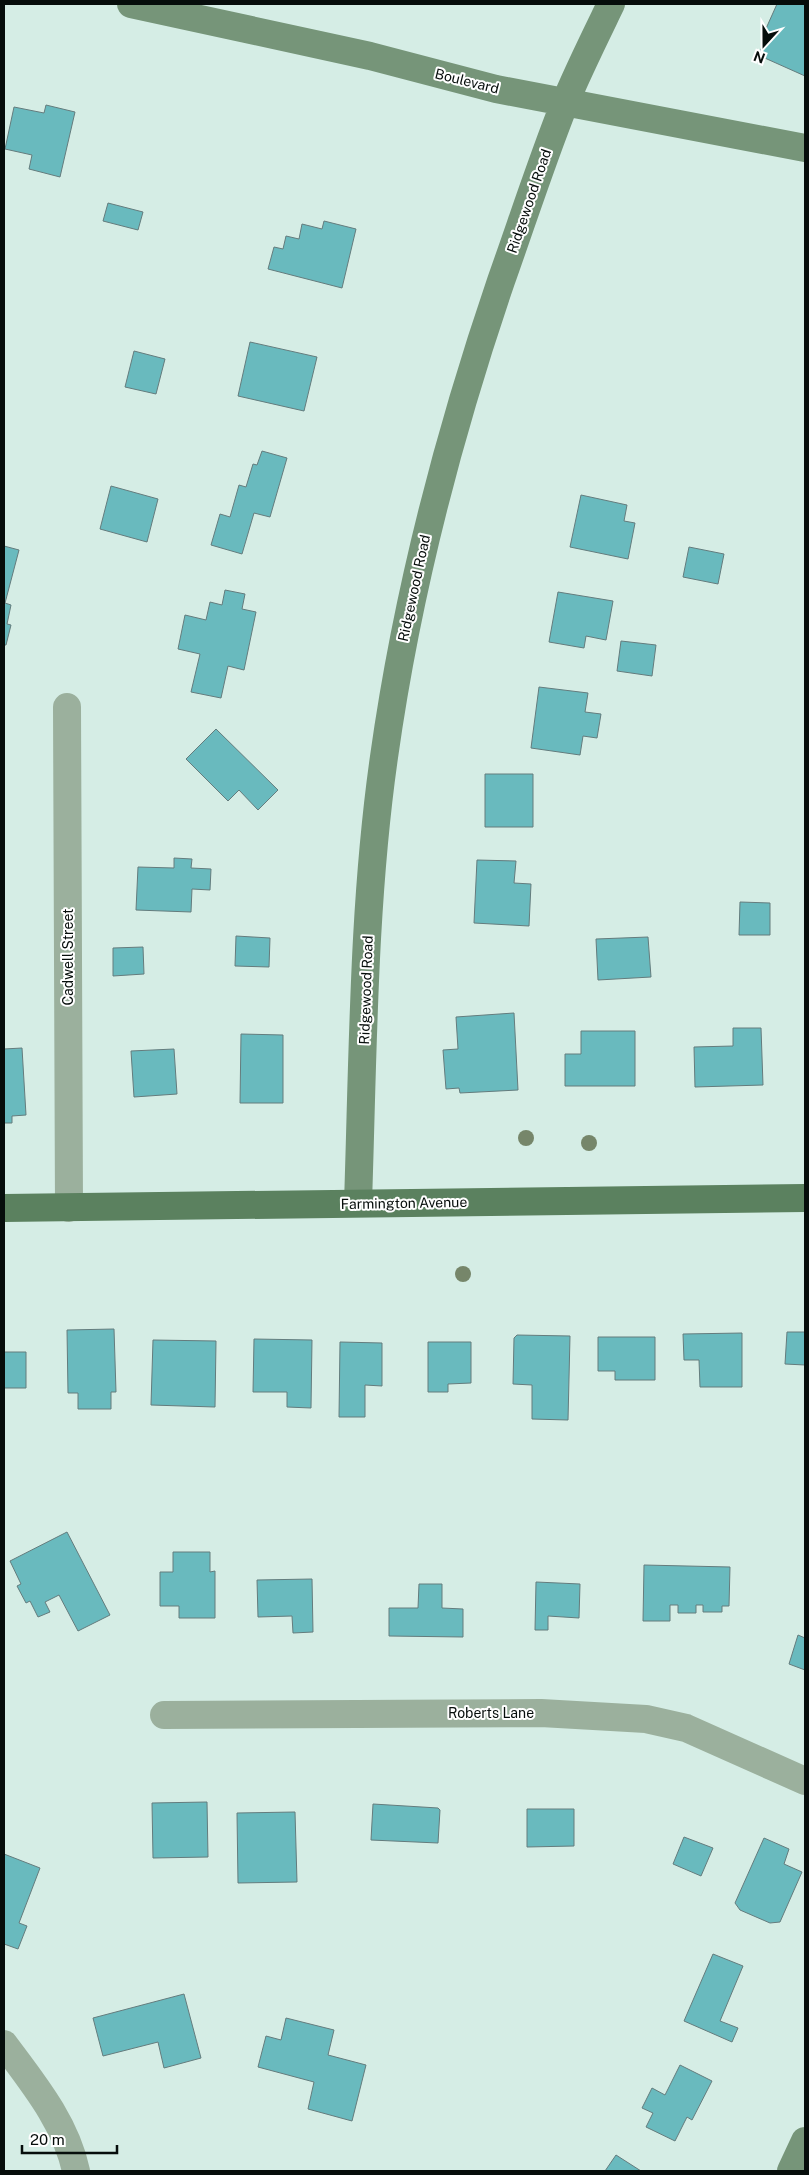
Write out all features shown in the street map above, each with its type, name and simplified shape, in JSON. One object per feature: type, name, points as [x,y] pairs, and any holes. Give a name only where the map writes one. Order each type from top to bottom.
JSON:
[{"type":"main road","name":"Boulevard","points":[[131,4],[370,56],[496,89],[805,148]]},
{"type":"main road","name":"Ridgewood Road","points":[[358,1203],[371,882],[384,760],[400,649],[421,553],[452,431],[496,297],[565,103],[611,4]]},
{"type":"main road","name":"Farmington Avenue","points":[[4,1208],[805,1198]]},
{"type":"main road","points":[[791,2171],[805,2141]]},
{"type":"street","name":"Cadwell Street","points":[[67,707],[69,1208]]},
{"type":"street","name":"Roberts Lane","points":[[164,1715],[541,1713],[646,1719],[686,1728],[805,1781]]},
{"type":"street","points":[[4,2044],[51,2108],[72,2154],[76,2171]]},
{"type":"building","points":[[777,4],[805,4],[805,76],[758,55],[767,37],[764,33]]},
{"type":"building","points":[[46,105],[75,112],[60,177],[29,169],[32,155],[5,149],[14,107],[44,113]]},
{"type":"building","points":[[108,203],[143,212],[138,230],[103,221]]},
{"type":"building","points":[[324,221],[356,229],[342,288],[268,269],[274,247],[283,249],[286,236],[299,239],[302,224],[322,229]]},
{"type":"building","points":[[250,342],[317,357],[304,411],[238,396]]},
{"type":"building","points":[[134,351],[165,359],[156,394],[125,387]]},
{"type":"building","points":[[262,451],[287,458],[270,517],[254,513],[242,554],[211,545],[220,514],[230,517],[239,485],[246,487],[253,464],[257,465]]},
{"type":"building","points":[[111,486],[158,499],[147,542],[100,529]]},
{"type":"building","points":[[581,495],[627,505],[624,521],[635,523],[628,559],[570,547]]},
{"type":"building","points":[[4,546],[19,550],[5,603],[11,605],[7,624],[11,625],[6,645],[4,645]]},
{"type":"building","points":[[689,547],[724,554],[718,584],[683,577]]},
{"type":"building","points":[[225,590],[245,594],[242,609],[256,612],[244,670],[228,666],[221,698],[191,692],[200,654],[178,649],[185,615],[206,620],[210,602],[222,605]]},
{"type":"building","points":[[558,592],[613,601],[606,640],[586,636],[584,648],[549,642]]},
{"type":"building","points":[[621,641],[656,645],[652,676],[617,671]]},
{"type":"building","points":[[539,687],[588,693],[585,712],[601,714],[597,738],[583,736],[580,755],[531,748]]},
{"type":"building","points":[[216,729],[278,790],[258,810],[239,790],[228,801],[186,759]]},
{"type":"building","points":[[485,774],[533,774],[533,827],[485,827]]},
{"type":"building","points":[[174,858],[192,859],[191,868],[211,869],[210,890],[192,889],[191,912],[136,910],[138,867],[174,868]]},
{"type":"building","points":[[477,860],[516,861],[514,883],[531,884],[529,926],[474,923]]},
{"type":"building","points":[[740,902],[770,903],[770,935],[739,935]]},
{"type":"building","points":[[236,936],[270,938],[269,967],[235,966]]},
{"type":"building","points":[[648,937],[651,977],[598,980],[596,939]]},
{"type":"building","points":[[143,947],[144,974],[113,976],[113,948]]},
{"type":"building","points":[[514,1013],[518,1090],[460,1093],[459,1088],[446,1089],[443,1050],[458,1049],[456,1017]]},
{"type":"building","points":[[733,1028],[761,1028],[763,1085],[695,1087],[694,1047],[733,1046]]},
{"type":"building","points":[[581,1031],[635,1031],[635,1086],[565,1086],[565,1054],[581,1054]]},
{"type":"building","points":[[241,1034],[283,1035],[283,1103],[240,1103]]},
{"type":"building","points":[[22,1048],[26,1115],[12,1116],[12,1123],[4,1123],[4,1049]]},
{"type":"building","points":[[174,1049],[177,1094],[134,1097],[131,1051]]},
{"type":"building","points":[[114,1329],[116,1392],[111,1392],[111,1409],[78,1409],[78,1393],[68,1393],[67,1330]]},
{"type":"building","points":[[787,1332],[805,1332],[805,1365],[785,1364]]},
{"type":"building","points":[[742,1333],[742,1387],[700,1387],[699,1360],[684,1360],[683,1334]]},
{"type":"building","points":[[517,1335],[570,1336],[568,1420],[532,1419],[532,1385],[513,1384],[514,1338]]},
{"type":"building","points":[[598,1337],[655,1337],[655,1380],[615,1380],[615,1371],[598,1371]]},
{"type":"building","points":[[254,1339],[312,1340],[311,1408],[287,1407],[287,1392],[253,1392]]},
{"type":"building","points":[[153,1340],[216,1341],[215,1407],[151,1405]]},
{"type":"building","points":[[340,1342],[382,1343],[382,1386],[365,1385],[365,1417],[339,1417]]},
{"type":"building","points":[[428,1342],[471,1342],[471,1383],[448,1384],[448,1392],[428,1392]]},
{"type":"building","points":[[4,1352],[26,1352],[26,1388],[4,1388]]},
{"type":"building","points":[[67,1532],[110,1615],[78,1631],[59,1595],[45,1602],[50,1612],[38,1617],[30,1601],[26,1603],[17,1586],[21,1584],[10,1561]]},
{"type":"building","points":[[173,1552],[210,1552],[210,1572],[215,1571],[215,1618],[179,1618],[179,1606],[160,1606],[160,1572],[173,1572]]},
{"type":"building","points":[[644,1565],[730,1567],[729,1606],[722,1606],[722,1612],[703,1612],[703,1605],[696,1605],[696,1613],[678,1613],[678,1605],[670,1605],[670,1621],[643,1621]]},
{"type":"building","points":[[312,1579],[313,1632],[293,1633],[292,1616],[258,1617],[257,1580]]},
{"type":"building","points":[[536,1582],[580,1584],[579,1618],[548,1616],[548,1630],[535,1630]]},
{"type":"building","points":[[419,1584],[442,1584],[442,1608],[463,1609],[463,1637],[389,1636],[389,1608],[418,1608]]},
{"type":"building","points":[[798,1635],[805,1638],[805,1670],[789,1664]]},
{"type":"building","points":[[207,1802],[208,1857],[153,1858],[152,1803]]},
{"type":"building","points":[[373,1804],[438,1808],[440,1810],[438,1843],[371,1840]]},
{"type":"building","points":[[527,1809],[574,1809],[574,1846],[527,1847]]},
{"type":"building","points":[[295,1812],[297,1882],[238,1883],[237,1813]]},
{"type":"building","points":[[684,1837],[713,1848],[701,1876],[673,1864]]},
{"type":"building","points":[[764,1838],[789,1849],[784,1864],[802,1872],[780,1922],[770,1923],[740,1910],[735,1903]]},
{"type":"building","points":[[4,1854],[40,1868],[19,1923],[27,1926],[18,1949],[4,1944]]},
{"type":"building","points":[[713,1954],[743,1966],[720,2021],[738,2028],[732,2042],[684,2021]]},
{"type":"building","points":[[184,1994],[201,2058],[164,2068],[158,2042],[103,2056],[93,2018]]},
{"type":"building","points":[[286,2018],[334,2030],[328,2055],[366,2065],[352,2121],[308,2109],[314,2082],[258,2067],[266,2036],[281,2040]]},
{"type":"building","points":[[680,2065],[712,2081],[692,2120],[687,2117],[675,2141],[646,2127],[653,2113],[642,2108],[652,2088],[665,2095]]},
{"type":"building","points":[[616,2155],[641,2171],[605,2171]]}]
